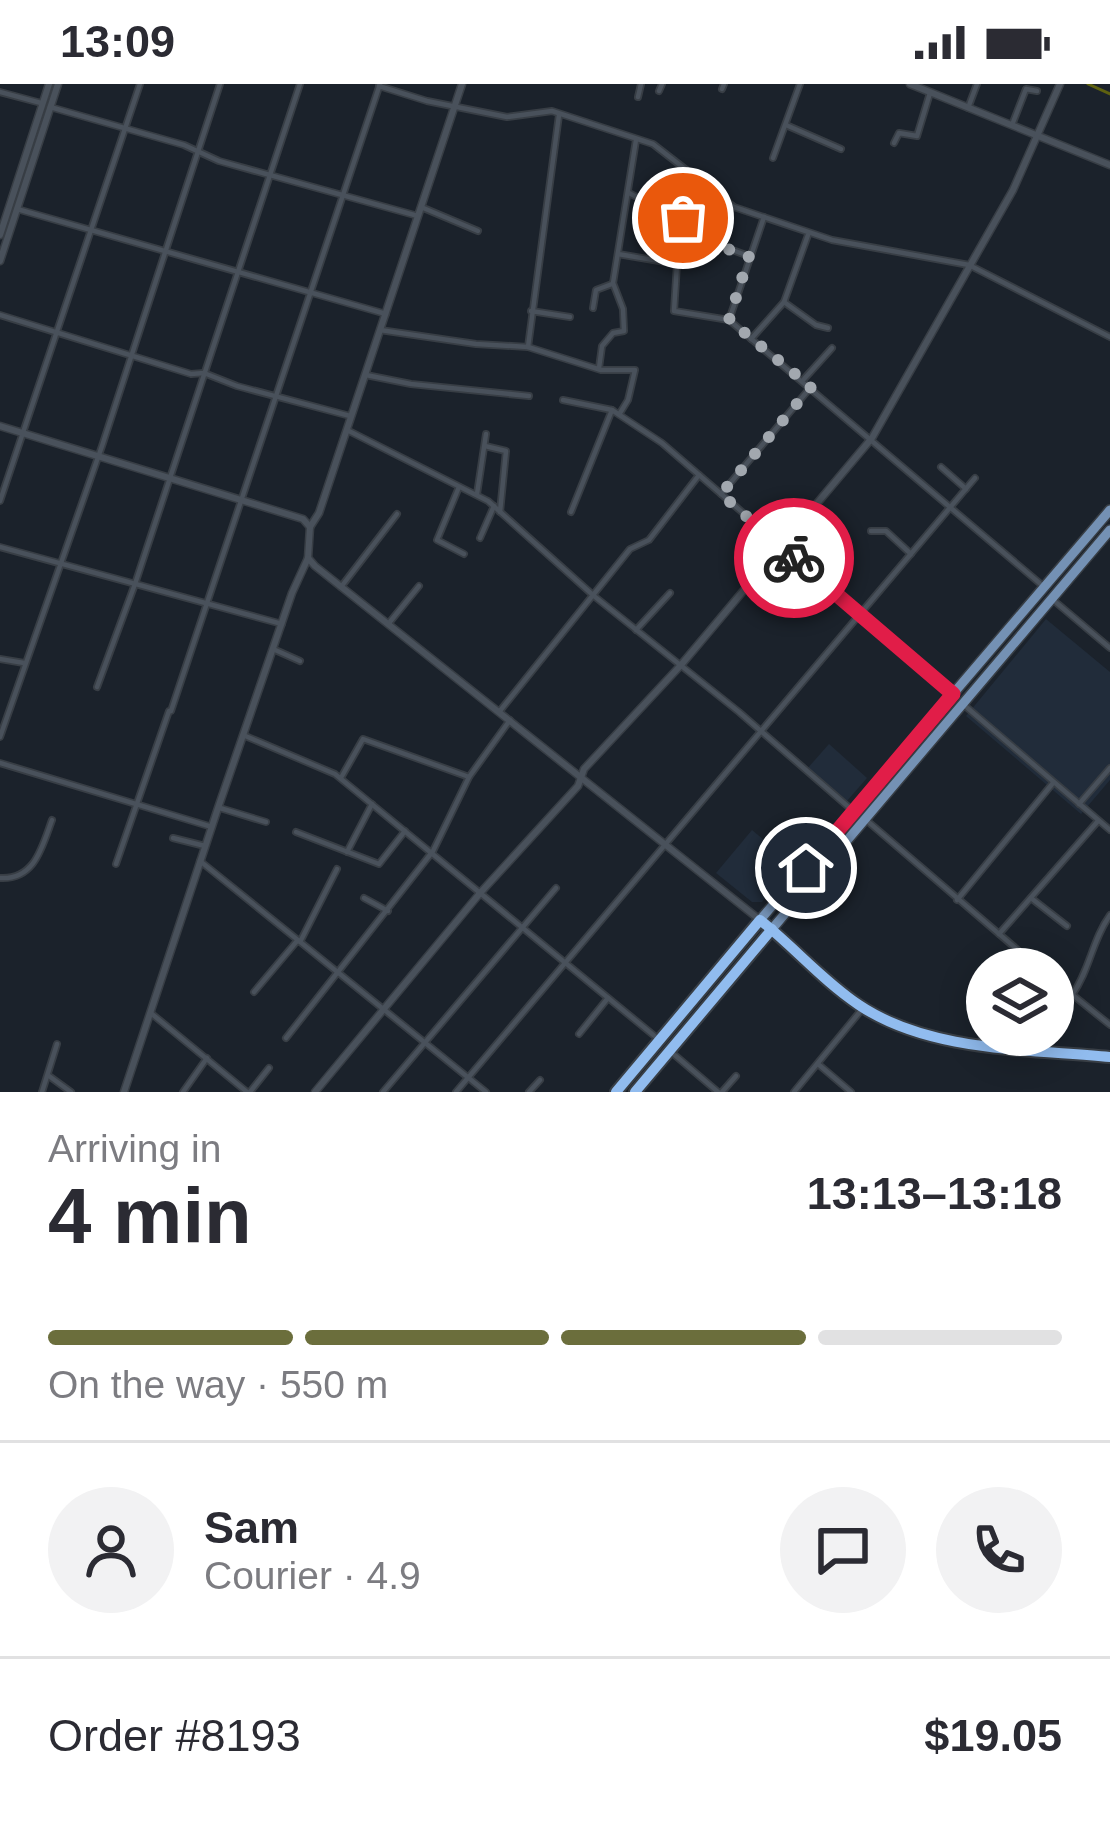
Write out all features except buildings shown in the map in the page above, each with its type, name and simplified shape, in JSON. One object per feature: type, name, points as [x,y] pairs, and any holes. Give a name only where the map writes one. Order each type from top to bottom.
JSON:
[{"type":"highway","points":[[616,1092],[760,920],[863,1008],[935,1036],[966,1042]]},
{"type":"highway","points":[[635,1092],[772,929]]},
{"type":"highway","points":[[1074,1053],[1110,1057]]},
{"type":"main road","points":[[760,920],[1110,510]]},
{"type":"main road","points":[[772,929],[1107,539]]},
{"type":"street","points":[[46,105],[49,84]]},
{"type":"street","points":[[0,235],[46,105],[58,84]]},
{"type":"street","points":[[0,501],[140,84]]},
{"type":"street","points":[[0,737],[220,84]]},
{"type":"street","points":[[97,687],[300,84]]},
{"type":"street","points":[[124,1092],[243,735],[308,558],[310,527],[319,513],[462,84]]},
{"type":"street","points":[[638,97],[641,84]]},
{"type":"street","points":[[773,158],[800,84]]},
{"type":"street","points":[[910,84],[1110,165]]},
{"type":"street","points":[[968,108],[977,84]]},
{"type":"street","points":[[315,1092],[584,769],[681,665],[872,438],[1013,190],[1060,84]]},
{"type":"street","points":[[116,864],[379,85],[507,117],[544,111],[559,114],[660,148],[726,203],[878,250],[969,265],[1110,337]]},
{"type":"street","points":[[1012,125],[1026,89],[1037,91]]},
{"type":"street","points":[[0,92],[219,161],[478,231]]},
{"type":"street","points":[[894,143],[901,132],[917,136],[930,93]]},
{"type":"street","points":[[528,347],[559,114]]},
{"type":"street","points":[[783,124],[841,148]]},
{"type":"street","points":[[599,369],[602,346],[613,333],[624,331],[623,310],[613,283],[636,140]]},
{"type":"street","points":[[695,178],[682,232],[749,256]]},
{"type":"street","points":[[627,192],[683,221]]},
{"type":"street","points":[[8,207],[386,314]]},
{"type":"street","points":[[0,260],[8,207]]},
{"type":"street","points":[[729,320],[764,217]]},
{"type":"street","points":[[751,339],[784,302],[809,232]]},
{"type":"street","points":[[657,260],[658,239]]},
{"type":"street","points":[[618,254],[679,267],[674,311],[729,320],[1044,587]]},
{"type":"street","points":[[593,308],[596,290],[613,283]]},
{"type":"street","points":[[784,302],[828,328]]},
{"type":"street","points":[[531,311],[570,317]]},
{"type":"street","points":[[0,315],[351,417]]},
{"type":"street","points":[[380,330],[528,347],[599,369],[635,370],[628,400],[616,412],[572,512]]},
{"type":"street","points":[[803,380],[832,348]]},
{"type":"street","points":[[366,375],[529,396]]},
{"type":"street","points":[[721,494],[811,387]]},
{"type":"street","points":[[563,400],[616,412],[662,442],[1110,830]]},
{"type":"street","points":[[0,427],[298,517],[310,527]]},
{"type":"street","points":[[347,430],[494,506],[594,596],[854,811]]},
{"type":"street","points":[[477,494],[486,434]]},
{"type":"street","points":[[485,446],[506,451],[500,512]]},
{"type":"street","points":[[941,467],[966,489]]},
{"type":"street","points":[[499,712],[630,549],[649,540],[699,475]]},
{"type":"street","points":[[456,1092],[975,478]]},
{"type":"street","points":[[458,487],[437,541],[464,554]]},
{"type":"street","points":[[480,538],[494,506]]},
{"type":"street","points":[[341,587],[398,514]]},
{"type":"street","points":[[871,531],[886,531],[911,554]]},
{"type":"street","points":[[0,547],[282,624]]},
{"type":"street","points":[[308,558],[760,920]]},
{"type":"street","points":[[388,623],[419,586]]},
{"type":"street","points":[[637,630],[670,593]]},
{"type":"street","points":[[1052,599],[1110,648]]},
{"type":"street","points":[[273,649],[300,661]]},
{"type":"street","points":[[0,659],[25,664]]},
{"type":"street","points":[[286,1038],[433,851],[469,777],[509,720]]},
{"type":"street","points":[[243,735],[314,762],[340,779],[660,1040]]},
{"type":"street","points":[[340,779],[363,739],[469,777]]},
{"type":"street","points":[[0,763],[212,827]]},
{"type":"street","points":[[1079,804],[1110,767]]},
{"type":"street","points":[[957,900],[1054,782]]},
{"type":"street","points":[[346,852],[372,803]]},
{"type":"street","points":[[218,808],[266,822]]},
{"type":"street","points":[[865,819],[1015,948]]},
{"type":"street","points":[[0,878],[12,878],[35,863],[52,820]]},
{"type":"street","points":[[999,934],[1098,821]]},
{"type":"street","points":[[296,832],[380,864],[406,830]]},
{"type":"street","points":[[173,838],[205,846]]},
{"type":"street","points":[[200,861],[486,1092]]},
{"type":"street","points":[[254,992],[299,941],[337,869]]},
{"type":"street","points":[[383,1092],[556,888]]},
{"type":"street","points":[[364,898],[388,911]]},
{"type":"street","points":[[1031,898],[1067,926]]},
{"type":"street","points":[[1074,992],[1092,962],[1096,938],[1110,915]]},
{"type":"street","points":[[1074,996],[1110,1025]]},
{"type":"street","points":[[579,1034],[608,998]]},
{"type":"street","points":[[1104,1019],[1110,1006]]},
{"type":"street","points":[[794,1092],[863,1008]]},
{"type":"street","points":[[152,1014],[248,1092],[269,1068]]},
{"type":"street","points":[[42,1092],[58,1044]]},
{"type":"street","points":[[670,1051],[720,1092],[736,1076]]},
{"type":"street","points":[[183,1092],[207,1058]]},
{"type":"street","points":[[818,1064],[851,1092]]},
{"type":"street","points":[[49,1076],[71,1092]]},
{"type":"street","points":[[529,1092],[540,1080]]},
{"type":"shaded area","points":[[1046,619],[1110,672],[1110,780],[1081,814],[966,716]]},
{"type":"shaded area","points":[[829,744],[867,778],[846,802],[807,769]]},
{"type":"shaded area","points":[[752,830],[793,864],[762,902],[752,902],[716,873]]},
{"type":"waterway","points":[[1088,84],[1110,94]]},
{"type":"way so far","points":[[683,218],[682,232],[687,236],[749,256],[729,320],[811,387],[721,494],[794,558]]},
{"type":"route","points":[[794,558],[953,694],[806,868]]}]
